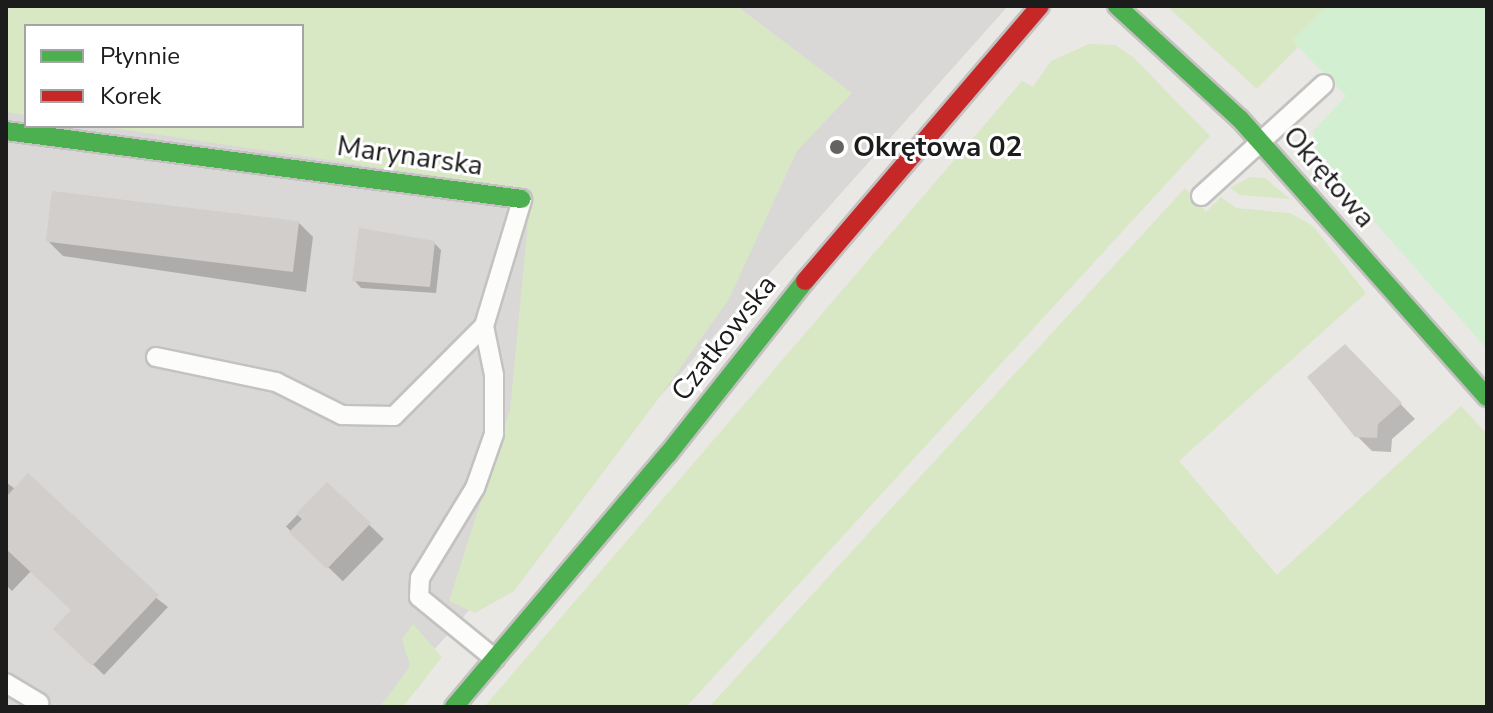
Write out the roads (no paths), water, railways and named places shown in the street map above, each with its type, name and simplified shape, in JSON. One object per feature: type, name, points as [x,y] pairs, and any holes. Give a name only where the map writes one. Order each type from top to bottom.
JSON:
[{"type":"street","name":"Czatkowska","points":[[454,707],[668,454],[782,308],[1040,6]]},
{"type":"street","name":"Okrętowa","points":[[1117,6],[1261,141],[1487,397]]},
{"type":"street","name":"Marynarska","points":[[6,131],[522,199]]},
{"type":"lane","points":[[1201,196],[1324,84]]},
{"type":"lane","points":[[495,659],[419,597],[420,578],[475,488],[494,434],[494,375],[484,326],[522,199]]},
{"type":"lane","points":[[156,357],[276,382],[342,415],[394,416],[484,326]]},
{"type":"lane","points":[[6,683],[39,703]]},
{"type":"place","name":"Okrętowa 02","points":[[837,147]]}]
